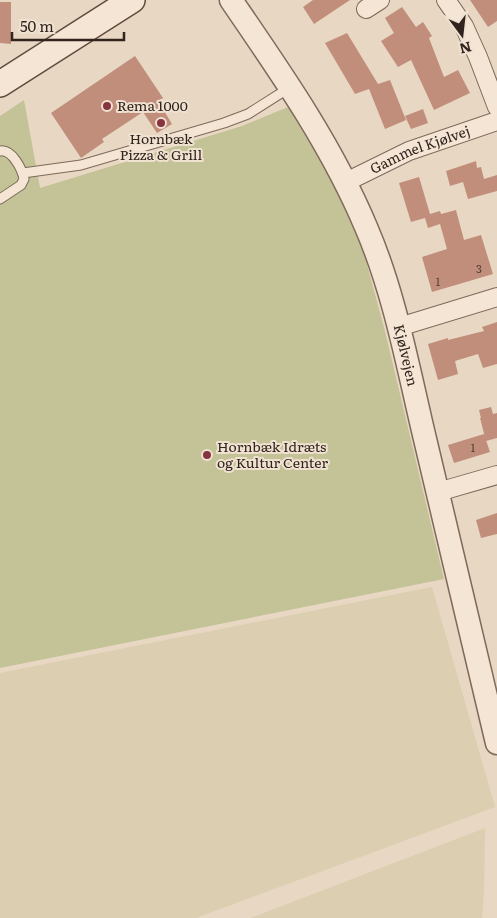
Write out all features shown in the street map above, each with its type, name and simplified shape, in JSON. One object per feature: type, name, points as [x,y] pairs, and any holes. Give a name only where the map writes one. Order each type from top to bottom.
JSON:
[{"type":"main road","points":[[0,84],[132,0]]},
{"type":"street","name":"Kjølvejen","points":[[231,0],[291,87],[325,142],[346,182],[375,248],[399,327],[497,743]]},
{"type":"street","points":[[446,0],[464,26],[497,107]]},
{"type":"street","name":"Gammel Kjølvej","points":[[346,182],[409,151],[497,121]]},
{"type":"street","points":[[399,327],[497,297]]},
{"type":"street","points":[[438,492],[497,475]]},
{"type":"lane","points":[[23,173],[81,165],[216,126],[248,114],[291,87]]},
{"type":"lane","points":[[0,151],[4,150],[10,154],[23,173],[24,179],[21,185],[0,199]]},
{"type":"shaded area","name":"Hornbæk Idræts og Kultur Center","points":[[24,100],[40,188],[242,126],[288,107],[330,177],[363,250],[385,331],[444,579],[0,668],[0,116]]},
{"type":"shaded area","points":[[432,587],[495,807],[196,918],[0,918],[0,673]]},
{"type":"shaded area","points":[[485,828],[482,918],[251,918]]},
{"type":"building","points":[[313,0],[350,0],[314,24],[303,7]]},
{"type":"building","points":[[470,0],[497,0],[497,21],[488,27]]},
{"type":"building","points":[[0,2],[11,2],[11,44],[0,43]]},
{"type":"building","points":[[402,7],[416,27],[423,22],[432,36],[429,38],[444,77],[458,70],[470,93],[434,110],[411,60],[398,67],[381,41],[394,33],[385,18]]},
{"type":"building","points":[[347,33],[378,84],[390,80],[406,120],[385,129],[369,89],[355,94],[325,43]]},
{"type":"building","name":"Rema 1000","points":[[135,56],[163,98],[158,101],[172,124],[157,133],[143,112],[102,139],[104,142],[81,158],[51,113]]},
{"type":"building","points":[[423,109],[428,123],[411,129],[405,116]]},
{"type":"building","points":[[476,161],[477,168],[481,167],[484,179],[497,175],[497,191],[468,199],[463,182],[450,186],[446,171]]},
{"type":"building","points":[[419,177],[430,214],[440,211],[441,214],[456,210],[464,240],[481,235],[493,274],[432,292],[422,257],[447,249],[440,224],[428,228],[425,218],[411,222],[399,183]]},
{"type":"building","points":[[497,322],[497,364],[483,368],[478,354],[455,361],[458,374],[438,380],[428,344],[484,331],[482,327]]},
{"type":"building","points":[[491,407],[493,414],[497,413],[497,438],[486,441],[479,410]]},
{"type":"building","points":[[484,434],[490,452],[454,463],[448,445]]},
{"type":"building","points":[[497,513],[497,534],[481,538],[476,520]]},
{"type":"place","name":"Rema 1000","points":[[107,106]]},
{"type":"place","name":"Hornbæk Pizza & Grill","points":[[161,123]]},
{"type":"place","name":"Hornbæk Idræts og Kultur Center","points":[[207,455]]}]
